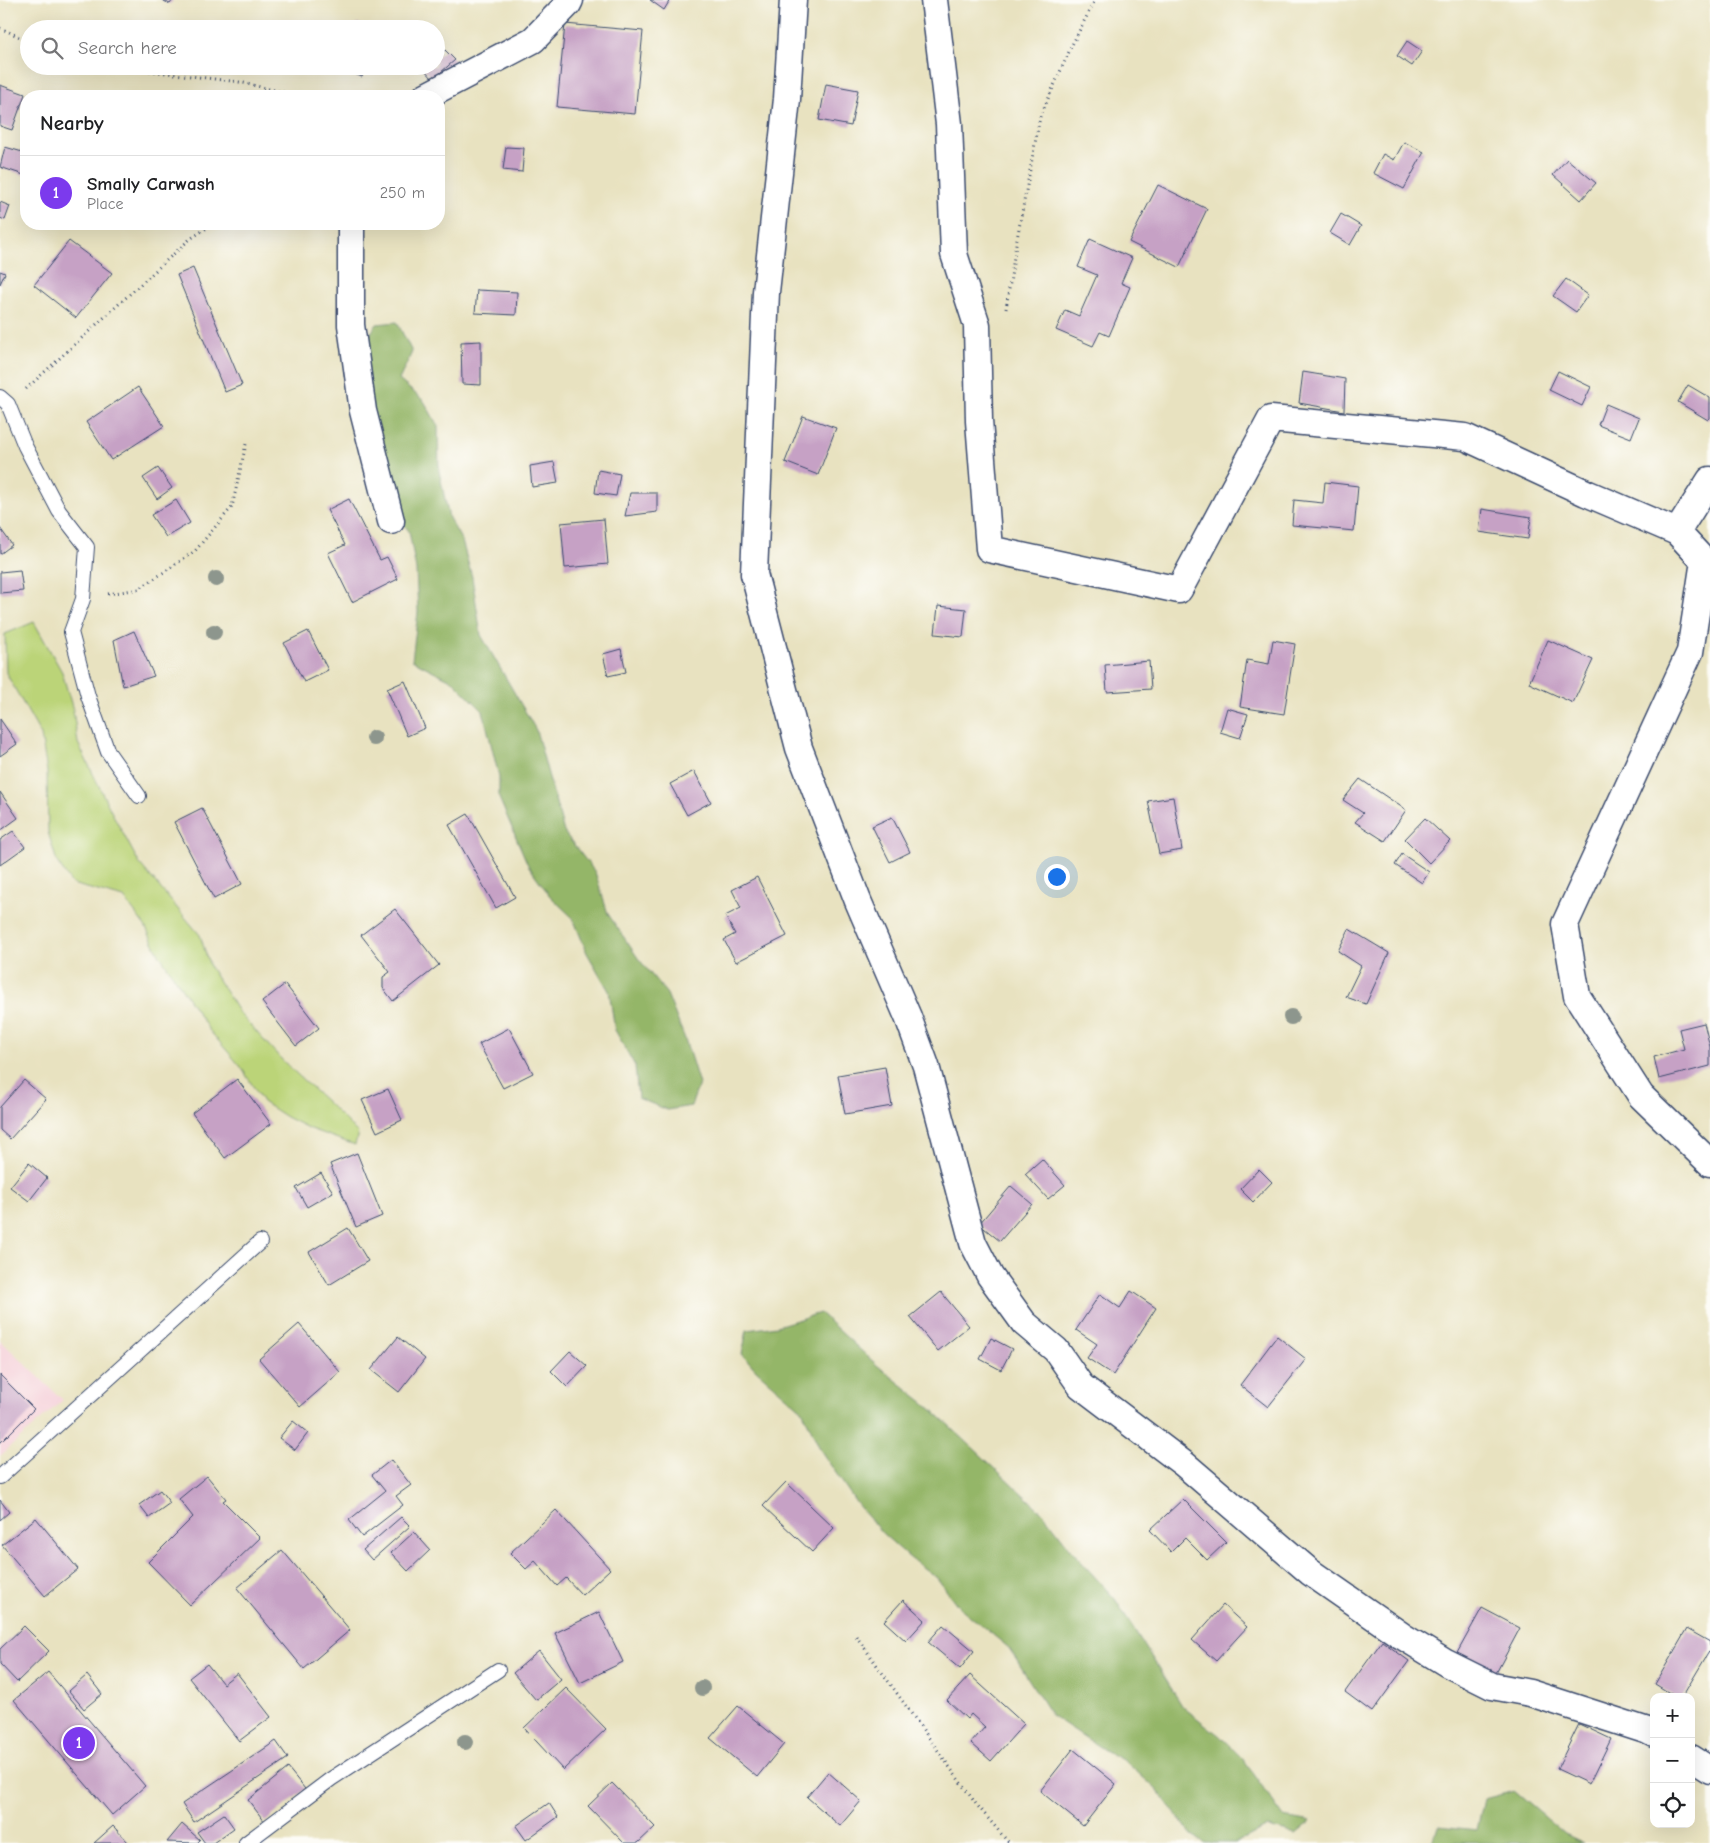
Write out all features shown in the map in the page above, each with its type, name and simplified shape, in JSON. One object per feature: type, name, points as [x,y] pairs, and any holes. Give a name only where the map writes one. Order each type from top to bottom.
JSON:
[{"type":"street","points":[[437,90],[533,40],[570,0]]},
{"type":"street","points":[[793,0],[787,99],[766,292],[754,574],[799,748],[858,901],[908,1017],[926,1066],[973,1243],[990,1276],[1024,1323],[1056,1350],[1081,1386],[1184,1464],[1310,1572],[1402,1636],[1446,1663],[1492,1686],[1530,1693],[1650,1731]]},
{"type":"street","points":[[934,0],[949,124],[954,254],[977,325],[979,421],[989,549],[1179,590],[1271,418],[1465,437],[1586,493],[1677,532],[1704,561],[1690,652],[1565,924],[1577,996],[1641,1096],[1710,1164]]},
{"type":"street","points":[[351,230],[351,325],[363,410],[391,522]]},
{"type":"street","points":[[1677,532],[1710,480]]},
{"type":"street","points":[[1695,1761],[1710,1770]]},
{"type":"lane","points":[[4,400],[25,446],[59,511],[87,547],[83,599],[71,632],[88,696],[108,752],[139,796]]},
{"type":"lane","points":[[0,1478],[260,1242]]},
{"type":"lane","points":[[246,1843],[331,1780],[498,1670]]},
{"type":"path","points":[[977,325],[1005,313],[1040,116],[1072,45],[1095,0]]},
{"type":"path","points":[[0,28],[20,37]]},
{"type":"path","points":[[182,75],[239,82],[274,90]]},
{"type":"path","points":[[4,400],[36,380],[190,239],[204,230]]},
{"type":"path","points":[[83,599],[139,589],[195,551],[232,507],[246,444]]},
{"type":"path","points":[[856,1636],[976,1804],[1009,1843]]},
{"type":"shaded area","points":[[0,1340],[63,1400],[0,1456]]},
{"type":"green space","points":[[397,322],[412,352],[399,380],[424,401],[438,426],[439,471],[449,518],[462,541],[472,577],[481,635],[536,730],[564,832],[595,872],[608,914],[638,958],[667,994],[685,1039],[699,1084],[691,1106],[667,1110],[638,1098],[635,1066],[615,1030],[609,991],[587,953],[573,918],[550,896],[528,865],[499,798],[499,777],[483,711],[453,681],[412,660],[418,612],[416,570],[409,531],[387,505],[356,354],[377,324]]},
{"type":"green space","points":[[34,622],[62,672],[73,710],[78,743],[139,863],[200,935],[210,967],[239,1013],[283,1061],[358,1133],[355,1145],[310,1129],[286,1117],[263,1102],[241,1067],[209,1030],[159,954],[145,926],[124,898],[72,884],[57,862],[48,832],[47,771],[41,735],[6,673],[5,634]]},
{"type":"green space","points":[[820,1313],[878,1366],[926,1404],[1044,1514],[1077,1557],[1115,1599],[1183,1707],[1220,1736],[1242,1758],[1284,1817],[1311,1822],[1296,1834],[1268,1827],[1234,1843],[1205,1843],[1192,1835],[1157,1790],[1126,1762],[1104,1750],[1051,1715],[1009,1648],[958,1606],[937,1578],[910,1558],[882,1533],[857,1504],[821,1451],[802,1410],[756,1370],[742,1354],[747,1330],[777,1326]]},
{"type":"green space","points":[[1514,1791],[1565,1834],[1584,1843],[1433,1843],[1438,1826],[1477,1830],[1484,1799]]},
{"type":"building","points":[[162,0],[173,0],[170,4]]},
{"type":"building","points":[[650,0],[670,0],[664,10]]},
{"type":"building","points":[[565,24],[643,31],[635,114],[557,107]]},
{"type":"building","points":[[1407,41],[1422,51],[1412,66],[1397,56]]},
{"type":"building","points":[[445,50],[455,60],[445,69]]},
{"type":"building","points":[[429,75],[438,75],[433,79]]},
{"type":"building","points":[[826,84],[858,90],[851,126],[819,120]]},
{"type":"building","points":[[0,85],[20,92],[20,108],[12,130],[0,126]]},
{"type":"building","points":[[1404,142],[1424,152],[1404,189],[1373,173],[1383,154],[1394,160]]},
{"type":"building","points":[[5,147],[20,151],[20,174],[0,167]]},
{"type":"building","points":[[506,147],[524,148],[522,172],[503,170]]},
{"type":"building","points":[[1567,159],[1596,183],[1581,200],[1553,175]]},
{"type":"building","points":[[1158,185],[1207,209],[1179,267],[1129,242]]},
{"type":"building","points":[[0,202],[10,206],[5,220],[0,218]]},
{"type":"building","points":[[1341,214],[1361,226],[1350,245],[1330,233]]},
{"type":"building","points":[[1090,239],[1132,258],[1121,283],[1130,287],[1109,336],[1100,332],[1093,346],[1056,330],[1065,310],[1079,316],[1097,275],[1078,267]]},
{"type":"building","points":[[69,241],[112,273],[76,318],[34,285]]},
{"type":"building","points":[[193,268],[242,385],[225,392],[177,275]]},
{"type":"building","points":[[0,271],[5,273],[0,284]]},
{"type":"building","points":[[1566,279],[1588,295],[1576,312],[1553,296]]},
{"type":"building","points":[[477,290],[517,292],[516,315],[475,313]]},
{"type":"building","points":[[481,341],[481,385],[462,384],[461,342]]},
{"type":"building","points":[[1558,371],[1591,387],[1582,406],[1549,390]]},
{"type":"building","points":[[1303,372],[1345,379],[1344,411],[1299,403]]},
{"type":"building","points":[[1688,385],[1710,398],[1710,418],[1708,420],[1678,402]]},
{"type":"building","points":[[138,387],[164,426],[111,460],[86,422]]},
{"type":"building","points":[[1606,404],[1639,418],[1631,438],[1598,425]]},
{"type":"building","points":[[803,416],[836,428],[818,475],[785,462]]},
{"type":"building","points":[[554,462],[558,483],[532,487],[530,466]]},
{"type":"building","points":[[158,468],[172,488],[157,499],[143,478]]},
{"type":"building","points":[[598,470],[620,474],[616,496],[595,493]]},
{"type":"building","points":[[1325,482],[1358,486],[1354,531],[1292,525],[1294,500],[1323,503]]},
{"type":"building","points":[[630,493],[657,493],[657,512],[625,516]]},
{"type":"building","points":[[349,499],[380,560],[387,557],[398,579],[352,602],[328,553],[345,545],[327,510]]},
{"type":"building","points":[[176,500],[190,523],[166,537],[151,515]]},
{"type":"building","points":[[1482,509],[1531,517],[1528,539],[1479,532]]},
{"type":"building","points":[[604,519],[608,564],[565,568],[561,523]]},
{"type":"building","points":[[0,528],[12,545],[0,554]]},
{"type":"building","points":[[20,570],[23,591],[0,593],[0,572]]},
{"type":"building","points":[[938,606],[966,609],[963,637],[935,634]]},
{"type":"building","points":[[134,631],[154,676],[123,686],[114,640]]},
{"type":"building","points":[[308,631],[328,670],[304,682],[284,643]]},
{"type":"building","points":[[1273,640],[1295,644],[1284,714],[1240,707],[1247,660],[1269,664]]},
{"type":"building","points":[[1548,640],[1593,660],[1573,703],[1529,683]]},
{"type":"building","points":[[621,649],[626,672],[608,676],[603,654]]},
{"type":"building","points":[[1149,661],[1151,689],[1107,692],[1105,665]]},
{"type":"building","points":[[405,681],[425,728],[407,736],[387,689]]},
{"type":"building","points":[[1227,708],[1248,714],[1240,738],[1220,732]]},
{"type":"building","points":[[0,719],[17,744],[0,756]]},
{"type":"building","points":[[694,771],[711,802],[687,815],[670,784]]},
{"type":"building","points":[[1360,779],[1406,810],[1385,841],[1355,822],[1363,813],[1343,800]]},
{"type":"building","points":[[0,792],[18,818],[0,831]]},
{"type":"building","points":[[1173,797],[1182,850],[1159,854],[1148,801]]},
{"type":"building","points":[[202,808],[242,884],[214,899],[174,822]]},
{"type":"building","points":[[468,814],[515,897],[496,908],[449,825]]},
{"type":"building","points":[[892,817],[910,852],[890,862],[872,826]]},
{"type":"building","points":[[1425,818],[1450,841],[1429,863],[1405,839]]},
{"type":"building","points":[[13,831],[25,847],[0,865],[0,840]]},
{"type":"building","points":[[1402,854],[1429,872],[1422,883],[1395,865]]},
{"type":"building","points":[[757,877],[787,936],[736,962],[724,940],[735,934],[725,916],[741,908],[732,890]]},
{"type":"building","points":[[395,909],[439,965],[393,1001],[383,988],[383,977],[390,972],[361,935]]},
{"type":"building","points":[[1349,929],[1389,953],[1366,1004],[1346,997],[1361,966],[1338,951]]},
{"type":"building","points":[[285,984],[319,1028],[296,1046],[262,1002]]},
{"type":"building","points":[[1704,1023],[1710,1047],[1710,1066],[1659,1079],[1654,1057],[1684,1049],[1679,1029]]},
{"type":"building","points":[[509,1028],[533,1073],[503,1088],[479,1044]]},
{"type":"building","points":[[885,1067],[892,1106],[845,1114],[838,1075]]},
{"type":"building","points":[[237,1079],[271,1124],[225,1158],[192,1113]]},
{"type":"building","points":[[24,1080],[46,1099],[10,1139],[0,1130],[0,1107]]},
{"type":"building","points":[[388,1089],[402,1120],[377,1132],[362,1100]]},
{"type":"building","points":[[357,1153],[382,1216],[356,1227],[330,1164]]},
{"type":"building","points":[[1042,1159],[1065,1185],[1048,1199],[1025,1174]]},
{"type":"building","points":[[29,1163],[47,1178],[29,1201],[10,1187]]},
{"type":"building","points":[[1259,1169],[1272,1182],[1253,1202],[1240,1189]]},
{"type":"building","points":[[321,1173],[333,1192],[307,1207],[296,1188]]},
{"type":"building","points":[[1011,1186],[1032,1204],[1000,1241],[979,1224]]},
{"type":"building","points":[[348,1228],[368,1261],[329,1285],[309,1252]]},
{"type":"building","points":[[1131,1291],[1156,1308],[1113,1375],[1087,1358],[1097,1344],[1076,1330],[1100,1294],[1120,1308]]},
{"type":"building","points":[[941,1292],[969,1326],[938,1351],[910,1317]]},
{"type":"building","points":[[299,1324],[340,1372],[300,1407],[259,1359]]},
{"type":"building","points":[[1277,1336],[1306,1359],[1268,1407],[1240,1385]]},
{"type":"building","points":[[398,1337],[425,1359],[399,1392],[371,1370]]},
{"type":"building","points":[[991,1338],[1012,1349],[1001,1370],[980,1359]]},
{"type":"building","points":[[570,1351],[587,1366],[567,1387],[551,1371]]},
{"type":"building","points":[[0,1375],[34,1409],[0,1443]]},
{"type":"building","points":[[293,1421],[308,1433],[295,1450],[279,1438]]},
{"type":"building","points":[[391,1460],[411,1485],[396,1496],[403,1505],[362,1537],[349,1520],[385,1491],[372,1475]]},
{"type":"building","points":[[207,1476],[226,1499],[223,1501],[260,1538],[190,1605],[148,1562],[193,1517],[179,1499]]},
{"type":"building","points":[[786,1482],[834,1528],[812,1552],[763,1506]]},
{"type":"building","points":[[160,1490],[170,1503],[149,1518],[139,1505]]},
{"type":"building","points":[[1183,1499],[1226,1542],[1207,1560],[1185,1538],[1171,1552],[1150,1530]]},
{"type":"building","points":[[0,1500],[9,1512],[0,1520]]},
{"type":"building","points":[[556,1510],[610,1569],[582,1595],[566,1578],[557,1586],[535,1561],[526,1569],[510,1553]]},
{"type":"building","points":[[401,1517],[410,1526],[372,1560],[363,1550]]},
{"type":"building","points":[[36,1518],[78,1569],[45,1596],[2,1545]]},
{"type":"building","points":[[414,1532],[430,1550],[408,1571],[391,1553]]},
{"type":"building","points":[[282,1550],[350,1630],[304,1669],[237,1588]]},
{"type":"building","points":[[903,1600],[925,1620],[906,1641],[884,1621]]},
{"type":"building","points":[[1223,1605],[1247,1627],[1216,1661],[1192,1640]]},
{"type":"building","points":[[1482,1608],[1520,1628],[1495,1675],[1456,1655]]},
{"type":"building","points":[[599,1612],[623,1662],[580,1683],[555,1633]]},
{"type":"building","points":[[943,1625],[974,1651],[960,1669],[928,1642]]},
{"type":"building","points":[[24,1626],[49,1651],[17,1682],[0,1664],[0,1649]]},
{"type":"building","points":[[1687,1629],[1710,1642],[1710,1650],[1684,1693],[1670,1693],[1655,1684]]},
{"type":"building","points":[[1382,1641],[1409,1661],[1372,1712],[1345,1692]]},
{"type":"building","points":[[539,1651],[561,1679],[536,1700],[513,1673]]},
{"type":"building","points":[[207,1664],[223,1684],[237,1673],[271,1717],[239,1741],[189,1678]]},
{"type":"building","points":[[48,1672],[145,1786],[112,1815],[14,1700]]},
{"type":"building","points":[[87,1675],[102,1694],[84,1709],[69,1691]]},
{"type":"building","points":[[970,1675],[1024,1724],[991,1761],[971,1743],[985,1727],[971,1714],[967,1719],[947,1700]]},
{"type":"building","points":[[566,1688],[606,1729],[563,1770],[524,1728]]},
{"type":"building","points":[[738,1706],[784,1744],[757,1777],[710,1738]]},
{"type":"building","points":[[1579,1724],[1611,1739],[1589,1784],[1557,1769]]},
{"type":"building","points":[[276,1741],[288,1758],[194,1822],[182,1804]]},
{"type":"building","points":[[1073,1749],[1116,1784],[1083,1826],[1040,1791]]},
{"type":"building","points":[[288,1768],[305,1789],[265,1822],[248,1800]]},
{"type":"building","points":[[828,1772],[861,1801],[840,1826],[807,1797]]},
{"type":"building","points":[[612,1783],[655,1827],[638,1843],[624,1843],[588,1806]]},
{"type":"building","points":[[549,1803],[558,1817],[526,1840],[516,1826]]},
{"type":"building","points":[[224,1814],[234,1828],[213,1843],[205,1843],[197,1832]]},
{"type":"building","points":[[182,1824],[200,1840],[197,1843],[167,1842]]},
{"type":"building","points":[[113,1826],[129,1843],[94,1843]]},
{"type":"place","name":"Smally Carwash","points":[[79,1743]]}]
